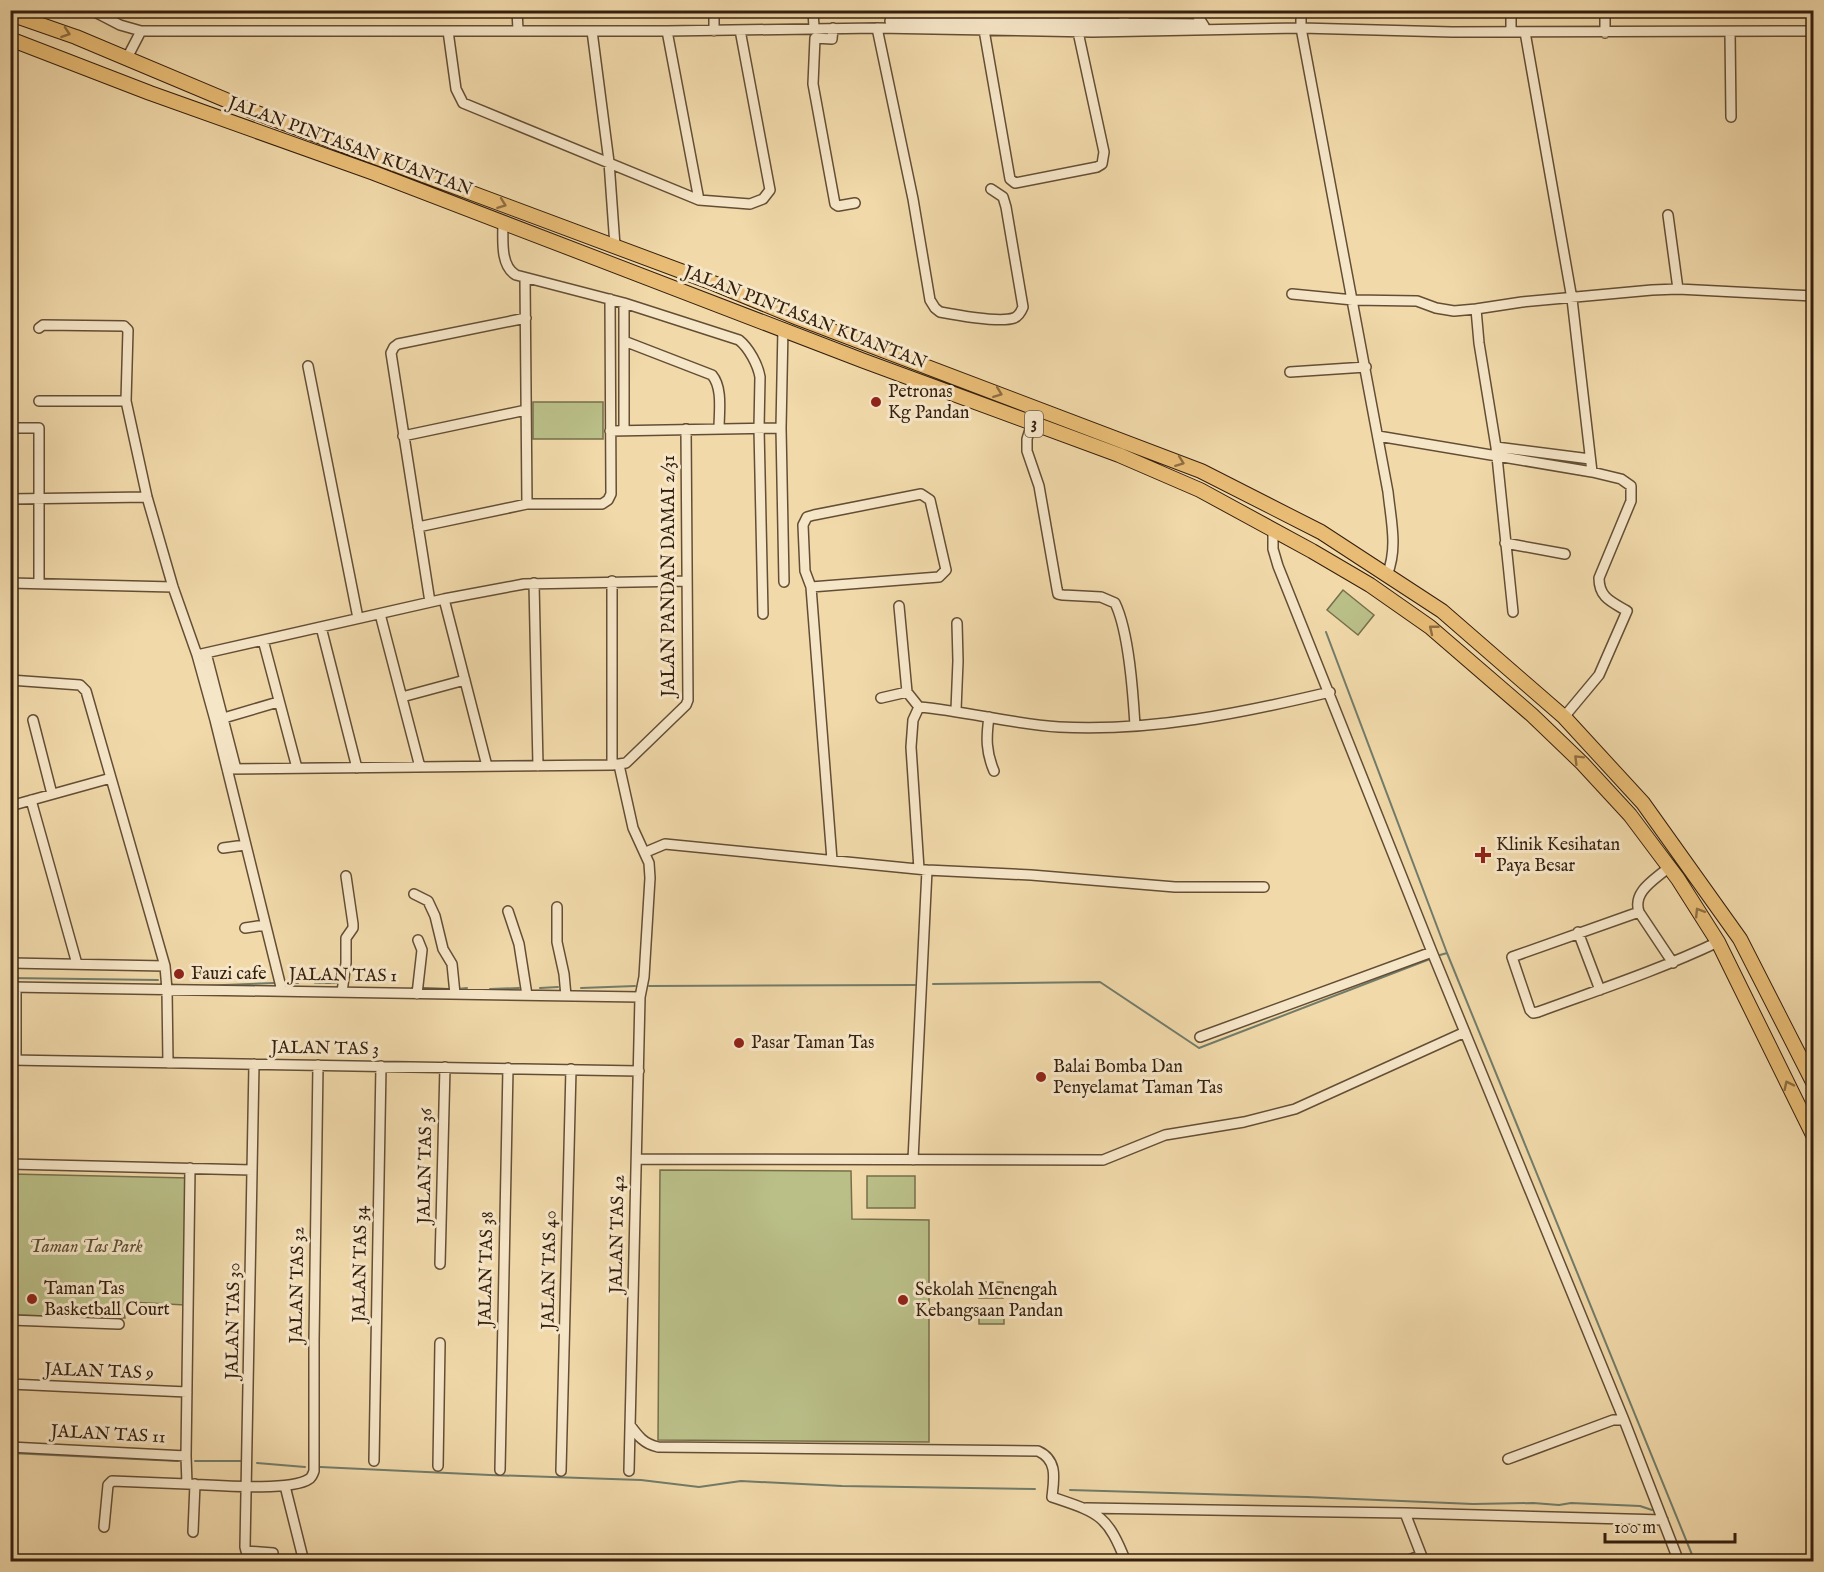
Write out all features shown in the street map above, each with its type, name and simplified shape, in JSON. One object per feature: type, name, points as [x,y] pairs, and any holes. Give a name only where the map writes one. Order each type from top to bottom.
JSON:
[{"type":"highway","name":"JALAN PINTASAN KUANTAN","points":[[10,14],[76,37],[257,113],[615,246],[1201,471],[1321,532],[1442,611],[1564,717],[1643,803],[1740,939],[1814,1084]]},
{"type":"highway","name":"JALAN PINTASAN KUANTAN","points":[[10,39],[1119,455],[1200,490],[1370,585],[1430,627],[1532,715],[1582,763],[1630,815],[1669,867],[1718,942],[1814,1137]]},
{"type":"street","points":[[91,10],[120,25],[141,31],[714,31],[1026,22],[1511,32],[1814,31]]},
{"type":"street","points":[[517,10],[518,30]]},
{"type":"street","points":[[714,10],[714,31]]},
{"type":"street","points":[[813,10],[814,28]]},
{"type":"street","points":[[890,10],[890,25]]},
{"type":"street","points":[[1023,10],[1026,22]]},
{"type":"street","points":[[1124,10],[1124,24]]},
{"type":"street","points":[[1194,10],[1204,27]]},
{"type":"street","points":[[1301,10],[1301,28],[1378,436],[1394,543],[1393,560],[1388,575]]},
{"type":"street","points":[[1511,10],[1511,32]]},
{"type":"street","points":[[1605,10],[1605,33]]},
{"type":"street","points":[[890,25],[1078,32],[1204,27]]},
{"type":"street","points":[[833,28],[832,39],[815,38],[813,84],[835,204],[838,206],[855,204]]},
{"type":"street","points":[[877,28],[930,300],[935,309],[940,312],[991,319],[1012,319],[1020,314],[1023,307],[1004,197],[991,189]]},
{"type":"street","points":[[448,31],[456,89],[463,103],[699,200],[750,204],[763,199],[770,190],[740,30]]},
{"type":"street","points":[[984,30],[1010,179],[1015,183],[1097,167],[1102,164],[1104,152],[1078,32]]},
{"type":"street","points":[[127,58],[141,31]]},
{"type":"street","points":[[592,31],[609,162],[615,246]]},
{"type":"street","points":[[667,31],[699,200]]},
{"type":"street","points":[[1525,32],[1572,299],[1592,472]]},
{"type":"street","points":[[1730,32],[1731,117]]},
{"type":"street","points":[[1668,214],[1678,289]]},
{"type":"street","points":[[503,223],[504,249],[508,268],[516,275],[624,303],[739,340],[744,344],[759,370],[760,377],[763,614]]},
{"type":"street","points":[[525,278],[527,504]]},
{"type":"street","points":[[1292,294],[1353,300],[1411,300],[1454,311],[1521,302],[1678,289],[1814,296]]},
{"type":"street","points":[[418,527],[527,504],[602,504],[608,500],[611,494],[610,299]]},
{"type":"street","points":[[624,303],[624,430]]},
{"type":"street","points":[[1476,309],[1496,451],[1513,612]]},
{"type":"street","points":[[430,602],[403,436],[392,353],[394,347],[398,344],[525,318]]},
{"type":"street","points":[[39,328],[43,325],[124,326],[128,330],[126,401],[147,497],[173,587],[202,654],[232,769],[246,845],[282,991]]},
{"type":"street","points":[[783,328],[781,428],[784,582]]},
{"type":"street","points":[[624,341],[712,375],[717,380],[719,388],[719,429]]},
{"type":"street","points":[[308,366],[358,618]]},
{"type":"street","points":[[1290,372],[1366,367]]},
{"type":"street","points":[[39,401],[126,401]]},
{"type":"street","points":[[403,436],[526,410]]},
{"type":"street","points":[[1032,423],[1027,439],[1027,451],[1039,486],[1058,594],[1101,597],[1115,603],[1123,631],[1130,674],[1135,726]]},
{"type":"street","points":[[10,428],[39,428],[39,583]]},
{"type":"street","points":[[610,430],[781,428]]},
{"type":"street","name":"JALAN PANDAN DAMAI 2/31","points":[[615,765],[626,763],[686,705],[688,700],[686,429]]},
{"type":"street","points":[[1378,436],[1496,451],[1590,459]]},
{"type":"street","points":[[1496,451],[1621,479],[1630,486],[1632,493],[1629,507],[1599,578],[1600,591],[1605,598],[1627,611],[1599,675],[1564,717]]},
{"type":"street","points":[[811,587],[939,577],[946,570],[930,500],[921,494],[814,515],[807,517],[803,525],[805,571],[811,587],[832,860]]},
{"type":"street","points":[[10,499],[147,497]]},
{"type":"street","points":[[783,524],[803,525]]},
{"type":"street","points":[[1273,529],[1273,549],[1278,566],[1432,952],[1624,1420],[1679,1562]]},
{"type":"street","points":[[1505,543],[1565,554]]},
{"type":"street","name":"JALAN TAS 42","points":[[612,581],[615,765],[633,828],[646,852],[650,878],[644,977],[640,997],[629,1471]]},
{"type":"street","points":[[202,654],[444,598],[534,583],[687,581]]},
{"type":"street","points":[[10,583],[173,587]]},
{"type":"street","points":[[534,583],[538,766]]},
{"type":"street","points":[[444,598],[487,766]]},
{"type":"street","points":[[899,606],[907,692],[919,707],[956,710],[1061,727],[1135,726],[1257,708],[1330,692]]},
{"type":"street","points":[[380,614],[420,767]]},
{"type":"street","points":[[956,710],[957,623]]},
{"type":"street","points":[[321,627],[357,768]]},
{"type":"street","points":[[262,640],[297,768]]},
{"type":"street","points":[[10,680],[84,687],[165,966],[168,1063]]},
{"type":"street","points":[[402,697],[465,680]]},
{"type":"street","points":[[881,698],[907,692]]},
{"type":"street","points":[[219,719],[278,702]]},
{"type":"street","points":[[913,1160],[923,870],[911,747],[913,720],[919,707]]},
{"type":"street","points":[[989,717],[987,756],[994,771]]},
{"type":"street","points":[[33,720],[52,794]]},
{"type":"street","points":[[232,769],[615,765]]},
{"type":"street","points":[[10,806],[111,778]]},
{"type":"street","points":[[32,800],[76,964]]},
{"type":"street","points":[[646,852],[665,844],[923,870],[1031,875],[1175,887],[1264,888]]},
{"type":"street","points":[[223,848],[246,845]]},
{"type":"street","points":[[1669,867],[1640,893],[1637,906],[1673,963]]},
{"type":"street","points":[[342,992],[346,963],[346,938],[353,928],[346,876]]},
{"type":"street","points":[[414,894],[428,901],[435,916],[443,949],[452,964],[455,994]]},
{"type":"street","points":[[557,907],[557,942],[566,996]]},
{"type":"street","points":[[508,911],[519,944],[526,995]]},
{"type":"street","points":[[1639,912],[1512,957],[1530,1010],[1533,1013],[1538,1012],[1600,990],[1673,963],[1718,942]]},
{"type":"street","points":[[245,928],[265,925]]},
{"type":"street","points":[[1578,932],[1600,990]]},
{"type":"street","points":[[417,994],[422,950],[418,940]]},
{"type":"street","points":[[1200,1037],[1432,952]]},
{"type":"street","points":[[10,963],[165,966]]},
{"type":"street","points":[[13,987],[13,1060]]},
{"type":"street","name":"JALAN TAS 1","points":[[13,987],[640,997]]},
{"type":"street","points":[[637,1159],[1109,1159],[1165,1135],[1244,1122],[1295,1109],[1465,1032]]},
{"type":"street","name":"JALAN TAS 3","points":[[13,1060],[639,1071]]},
{"type":"street","name":"JALAN TAS 30","points":[[254,1064],[246,1551],[273,1553]]},
{"type":"street","name":"JALAN TAS 32","points":[[285,1486],[309,1479],[314,1471],[318,1065]]},
{"type":"street","name":"JALAN TAS 34","points":[[374,1461],[381,1066]]},
{"type":"street","name":"JALAN TAS 36","points":[[440,1264],[445,1067]]},
{"type":"street","name":"JALAN TAS 38","points":[[500,1470],[508,1068]]},
{"type":"street","name":"JALAN TAS 40","points":[[561,1471],[571,1070]]},
{"type":"street","points":[[10,1164],[252,1170]]},
{"type":"street","points":[[186,1456],[190,1168]]},
{"type":"street","points":[[10,1320],[119,1324]]},
{"type":"street","points":[[438,1466],[440,1343]]},
{"type":"street","name":"JALAN TAS 9","points":[[10,1384],[187,1392]]},
{"type":"street","points":[[1508,1459],[1613,1420],[1624,1420]]},
{"type":"street","points":[[630,1425],[643,1440],[658,1447],[1033,1450],[1047,1456],[1053,1465],[1052,1497],[1086,1508],[1663,1520]]},
{"type":"street","name":"JALAN TAS 11","points":[[10,1447],[186,1456],[191,1484],[193,1532]]},
{"type":"street","points":[[104,1527],[109,1482],[112,1481],[285,1486],[304,1562]]},
{"type":"street","points":[[1086,1508],[1108,1524],[1116,1535],[1126,1562]]},
{"type":"street","points":[[1404,1562],[1422,1558],[1405,1513]]},
{"type":"green space","points":[[533,402],[603,402],[603,439],[533,439]]},
{"type":"green space","points":[[1343,590],[1374,615],[1358,635],[1327,610]]},
{"type":"green space","points":[[660,1170],[851,1171],[852,1219],[929,1220],[929,1442],[658,1440]]},
{"type":"green space","name":"Taman Tas Park","points":[[11,1174],[189,1178],[185,1305],[130,1302],[124,1310],[125,1318],[11,1315]]},
{"type":"green space","points":[[867,1176],[915,1176],[915,1208],[867,1208]]},
{"type":"green space","points":[[979,1282],[1003,1282],[1003,1298],[979,1298]]},
{"type":"green space","points":[[979,1308],[1004,1308],[1004,1324],[979,1324]]},
{"type":"waterway","points":[[1326,632],[1447,953],[1695,1562]]},
{"type":"waterway","points":[[1440,955],[1447,953]]},
{"type":"waterway","points":[[933,984],[1100,982],[1199,1048],[1430,959]]},
{"type":"waterway","points":[[10,978],[158,980]]},
{"type":"waterway","points":[[287,982],[298,983]]},
{"type":"waterway","points":[[199,986],[274,983]]},
{"type":"waterway","points":[[315,983],[336,983]]},
{"type":"waterway","points":[[649,986],[915,985]]},
{"type":"waterway","points":[[581,988],[635,986]]},
{"type":"waterway","points":[[540,988],[558,987]]},
{"type":"waterway","points":[[420,988],[447,989]]},
{"type":"waterway","points":[[457,989],[467,988]]},
{"type":"waterway","points":[[490,989],[519,988]]},
{"type":"waterway","points":[[10,1453],[178,1461]]},
{"type":"waterway","points":[[195,1461],[243,1461]]},
{"type":"waterway","points":[[257,1463],[305,1467]]},
{"type":"waterway","points":[[320,1467],[641,1480],[699,1487],[741,1481],[842,1486],[1035,1489]]},
{"type":"waterway","points":[[1070,1490],[1473,1504],[1559,1505],[1571,1503],[1640,1506],[1652,1510]]},
{"type":"place","name":"Petronas Kg Pandan","points":[[876,402]]},
{"type":"place","name":"Klinik Kesihatan Paya Besar","points":[[1483,855]]},
{"type":"place","name":"Fauzi cafe","points":[[179,974]]},
{"type":"place","name":"Pasar Taman Tas","points":[[739,1043]]},
{"type":"place","name":"Balai Bomba Dan Penyelamat Taman Tas","points":[[1041,1077]]},
{"type":"place","name":"Taman Tas Basketball Court","points":[[32,1299]]},
{"type":"place","name":"Sekolah Menengah Kebangsaan Pandan","points":[[903,1300]]}]
